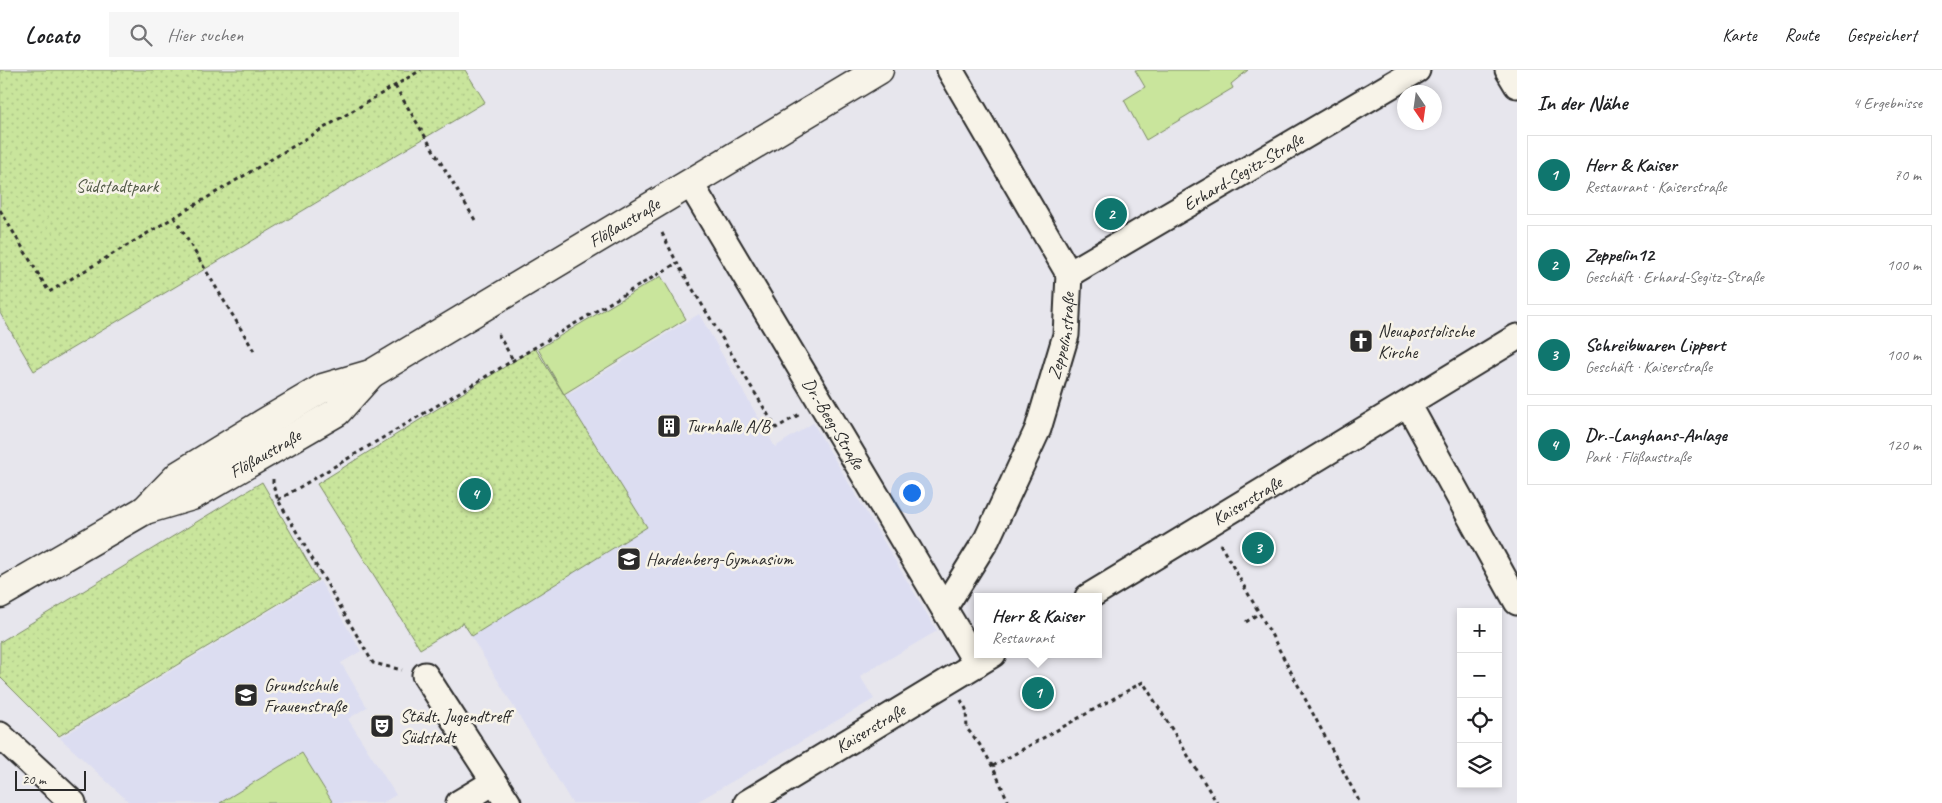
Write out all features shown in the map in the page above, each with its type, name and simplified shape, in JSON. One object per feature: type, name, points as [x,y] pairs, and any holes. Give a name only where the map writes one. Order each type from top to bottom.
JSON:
[{"type":"street","name":"Flößaustraße","points":[[0,594],[145,510],[179,475],[272,418],[323,388],[371,374],[879,70]]},
{"type":"street","name":"Zeppelinstraße","points":[[944,608],[987,539],[1038,429],[1066,335],[1069,274],[950,70]]},
{"type":"street","name":"Erhard-Segitz-Straße","points":[[1069,274],[1417,70]]},
{"type":"street","points":[[1508,70],[1517,86]]},
{"type":"street","name":"Dr.-Beeg-Straße","points":[[690,182],[944,608],[974,645]]},
{"type":"street","name":"Kaiserstraße","points":[[1095,593],[1517,337]]},
{"type":"street","points":[[1408,404],[1517,602]]},
{"type":"street","name":"Kaiserstraße","points":[[747,803],[985,659]]},
{"type":"street","points":[[425,675],[508,803]]},
{"type":"street","points":[[0,735],[73,803]]},
{"type":"street","points":[[459,803],[494,782]]},
{"type":"path","points":[[0,210],[49,292],[421,70]]},
{"type":"path","points":[[395,86],[475,220]]},
{"type":"path","points":[[174,217],[254,351]]},
{"type":"path","points":[[662,233],[677,263],[776,428]]},
{"type":"path","points":[[278,500],[677,263]]},
{"type":"path","points":[[498,334],[513,360]]},
{"type":"path","points":[[273,485],[278,500],[373,663],[425,675]]},
{"type":"path","points":[[1208,524],[1259,613],[1360,803]]},
{"type":"path","points":[[1246,622],[1259,613]]},
{"type":"path","points":[[949,681],[966,709],[967,729],[981,744],[993,766],[1008,803]]},
{"type":"path","points":[[993,766],[1143,682],[1217,803]]},
{"type":"shaded area","name":"Hardenberg-Gymnasium","points":[[699,314],[775,447],[813,423],[937,631],[860,676],[874,699],[695,803],[572,803],[463,623],[420,649],[317,484],[535,348],[565,396]]},
{"type":"shaded area","name":"Grundschule Frauenstraße","points":[[320,581],[361,651],[341,663],[367,707],[348,719],[396,795],[382,803],[130,803],[60,738]]},
{"type":"green space","name":"Südstadtpark","points":[[0,70],[465,70],[485,102],[34,371],[0,313]]},
{"type":"green space","points":[[1135,70],[1248,70],[1231,84],[1233,88],[1146,140],[1124,100],[1145,87]]},
{"type":"green space","points":[[661,276],[686,319],[564,394],[538,349]]},
{"type":"green space","points":[[535,348],[647,527],[472,636],[463,623],[420,649],[317,484]]},
{"type":"green space","points":[[262,482],[318,580],[59,736],[0,677],[0,642]]},
{"type":"green space","points":[[302,753],[333,803],[220,803]]},
{"type":"place","name":"Zeppelin12","points":[[1111,214]]},
{"type":"place","name":"Neuapostolische Kirche","points":[[1361,341]]},
{"type":"place","name":"Turnhalle A/B","points":[[669,426]]},
{"type":"place","name":"Dr.-Langhans-Anlage","points":[[475,494]]},
{"type":"place","name":"Schreibwaren Lippert","points":[[1258,548]]},
{"type":"place","name":"Hardenberg-Gymnasium","points":[[629,559]]},
{"type":"place","name":"Herr & Kaiser","points":[[1038,693]]},
{"type":"place","name":"Grundschule Frauenstraße","points":[[246,695]]},
{"type":"place","name":"Städt. Jugendtreff Südstadt","points":[[382,726]]}]
